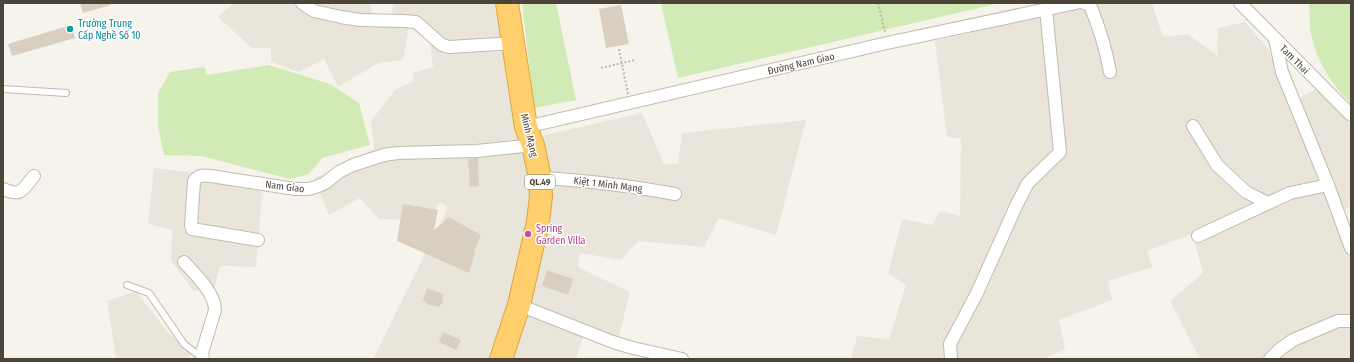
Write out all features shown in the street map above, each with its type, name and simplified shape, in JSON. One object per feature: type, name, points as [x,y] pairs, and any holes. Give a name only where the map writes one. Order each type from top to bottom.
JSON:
[{"type":"highway","name":"Minh Mạng","points":[[501,359],[519,305],[538,222],[541,196],[540,178],[529,136],[507,3]]},
{"type":"street","points":[[302,3],[314,11],[341,17],[360,20],[416,22],[442,45],[449,47],[514,43]]},
{"type":"street","name":"Đường Nam Giao","points":[[529,136],[630,103],[887,43],[1076,3]]},
{"type":"street","points":[[1084,3],[1090,6],[1095,18],[1105,45],[1110,72]]},
{"type":"street","name":"Tam Thai","points":[[1240,3],[1351,115]]},
{"type":"street","points":[[951,359],[950,344],[977,293],[1019,199],[1028,183],[1060,152],[1046,9]]},
{"type":"street","points":[[1275,39],[1279,61],[1287,84],[1328,185],[1351,248]]},
{"type":"street","points":[[1193,126],[1217,165],[1246,192],[1268,203]]},
{"type":"street","name":"Nam Giao","points":[[258,240],[192,229],[193,189],[194,181],[197,177],[202,175],[295,189],[308,189],[325,183],[338,172],[353,165],[384,155],[398,153],[477,151],[529,136]]},
{"type":"street","points":[[3,189],[17,193],[22,190],[34,176]]},
{"type":"street","name":"Kiệt 1 Minh Mạng","points":[[540,178],[576,180],[643,188],[675,194]]},
{"type":"street","points":[[1198,236],[1290,193],[1328,185]]},
{"type":"street","points":[[184,262],[212,296],[215,304],[215,310],[204,346],[203,358]]},
{"type":"street","points":[[519,305],[612,342],[682,359]]},
{"type":"street","points":[[1270,359],[1279,350],[1293,340],[1338,321],[1351,321]]},
{"type":"lane","points":[[3,89],[66,93]]},
{"type":"lane","points":[[127,285],[149,294],[184,344],[203,358]]},
{"type":"path","points":[[878,3],[887,43]]},
{"type":"path","points":[[619,48],[630,103]]},
{"type":"path","points":[[601,68],[635,60]]},
{"type":"shaded area","points":[[234,3],[371,3],[371,15],[392,15],[393,3],[495,3],[519,141],[642,113],[664,164],[678,164],[682,133],[806,120],[776,235],[719,218],[704,247],[638,241],[621,260],[580,253],[578,267],[630,292],[616,348],[583,336],[576,359],[373,359],[448,208],[441,202],[425,220],[379,219],[360,198],[329,215],[314,179],[374,149],[371,121],[395,90],[414,81],[413,73],[433,67],[430,42],[409,27],[403,60],[378,63],[338,87],[324,59],[299,72],[271,62],[271,48],[252,48],[218,17]]},
{"type":"shaded area","points":[[1080,3],[1152,3],[1163,37],[1187,34],[1217,55],[1218,28],[1245,22],[1269,50],[1289,104],[1316,89],[1351,125],[1351,206],[1334,215],[1351,256],[1351,359],[1200,359],[1170,301],[1203,273],[1192,234],[1147,251],[1153,267],[1108,281],[1112,300],[1059,320],[1065,349],[1044,359],[851,359],[857,336],[889,339],[906,285],[888,273],[902,219],[932,225],[940,211],[960,216],[961,138],[947,137],[935,41],[1081,7]]},
{"type":"shaded area","points":[[154,168],[263,181],[256,267],[220,266],[213,294],[193,290],[171,261],[172,230],[148,224]]},
{"type":"shaded area","points":[[136,291],[169,334],[193,352],[188,359],[116,359],[107,301]]},
{"type":"green space","points":[[522,3],[556,3],[576,100],[534,108]]},
{"type":"green space","points":[[661,3],[1000,3],[678,78]]},
{"type":"green space","points":[[1309,3],[1351,3],[1351,103],[1331,80],[1317,54],[1310,30]]},
{"type":"green space","points":[[269,65],[330,84],[359,103],[370,145],[322,158],[309,174],[290,179],[201,156],[164,155],[158,126],[158,93],[170,72],[204,67],[207,75]]},
{"type":"building","points":[[80,3],[111,3],[111,5],[83,13]]},
{"type":"building","points":[[621,5],[629,44],[606,48],[599,9]]},
{"type":"building","name":"Trường Trung Cấp Nghề Số 10","points":[[71,25],[75,38],[12,56],[8,44]]},
{"type":"building","points":[[478,158],[479,186],[470,187],[468,159]]},
{"type":"building","points":[[403,204],[438,210],[434,230],[449,217],[481,235],[474,251],[469,273],[397,241]]},
{"type":"building","points":[[547,270],[573,279],[568,295],[542,286]]},
{"type":"building","points":[[427,288],[444,294],[442,299],[443,303],[439,307],[427,304],[423,301]]},
{"type":"building","points":[[443,332],[461,340],[456,350],[439,342]]},
{"type":"place","name":"Trường Trung Cấp Nghề Số 10","points":[[70,29]]},
{"type":"place","name":"Spring Garden Villa","points":[[528,234]]}]
